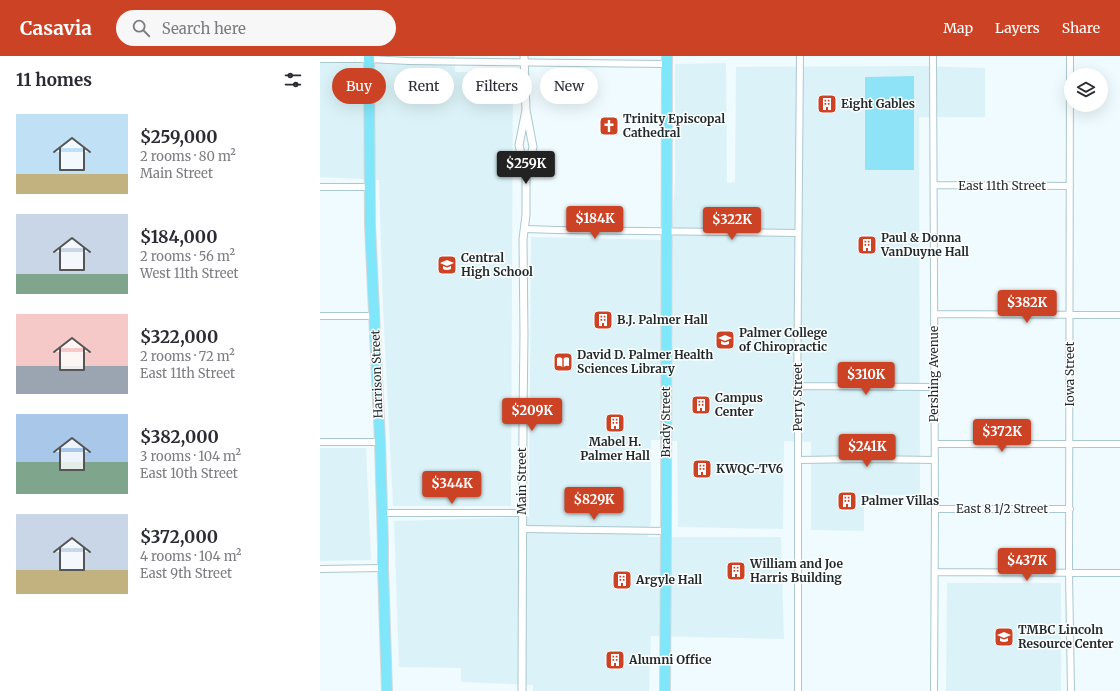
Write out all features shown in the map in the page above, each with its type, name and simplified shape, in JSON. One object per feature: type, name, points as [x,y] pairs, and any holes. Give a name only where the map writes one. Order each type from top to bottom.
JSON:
[{"type":"highway","name":"Harrison Street","points":[[369,57],[370,225],[380,442],[382,568],[387,691]]},
{"type":"highway","name":"Brady Street","points":[[664,691],[666,531],[667,60]]},
{"type":"street","name":"Perry Street","points":[[798,691],[797,405],[800,56]]},
{"type":"street","name":"Pershing Avenue","points":[[933,56],[935,444],[934,691]]},
{"type":"street","name":"Iowa Street","points":[[1070,56],[1069,573],[1071,691]]},
{"type":"street","points":[[320,59],[369,57],[409,61],[524,59],[667,60]]},
{"type":"street","name":"Main Street","points":[[524,59],[526,110],[533,147],[526,175]]},
{"type":"street","name":"Main Street","points":[[522,691],[522,414],[524,334],[523,240],[526,215],[526,175],[519,145],[526,110]]},
{"type":"street","name":"East 11th Street","points":[[934,185],[1070,186]]},
{"type":"street","points":[[320,187],[370,187]]},
{"type":"street","points":[[525,229],[798,233]]},
{"type":"street","points":[[934,314],[1120,315]]},
{"type":"street","points":[[320,316],[374,316]]},
{"type":"street","points":[[798,386],[934,387]]},
{"type":"street","points":[[320,442],[380,442]]},
{"type":"street","points":[[935,444],[1120,444]]},
{"type":"street","points":[[798,460],[935,460]]},
{"type":"street","name":"East 8 1/2 Street","points":[[935,509],[1070,509]]},
{"type":"street","points":[[382,513],[522,513]]},
{"type":"street","points":[[522,529],[666,531]]},
{"type":"street","points":[[320,568],[382,568]]},
{"type":"street","points":[[935,572],[1120,573]]},
{"type":"shaded area","name":"Central High School","points":[[320,56],[455,56],[455,72],[462,72],[462,104],[513,104],[511,506],[393,506],[383,309],[379,180],[320,177]]},
{"type":"shaded area","name":"Palmer College of Chiropractic","points":[[726,63],[727,183],[735,182],[736,67],[920,66],[985,68],[985,117],[919,117],[920,495],[864,495],[864,531],[811,530],[811,442],[784,441],[783,529],[678,527],[677,441],[651,440],[651,520],[648,537],[781,537],[784,639],[651,636],[649,691],[533,691],[533,685],[461,682],[461,668],[399,667],[394,521],[529,517],[531,237],[671,240],[675,182],[675,64]]},
{"type":"shaded area","points":[[914,76],[914,170],[865,170],[865,77]]},
{"type":"shaded area","points":[[320,448],[366,448],[371,560],[320,561]]},
{"type":"shaded area","name":"TMBC Lincoln Resource Center","points":[[947,583],[1061,583],[1061,691],[946,691]]},
{"type":"place","name":"Eight Gables","points":[[827,104]]},
{"type":"place","name":"Trinity Episcopal Cathedral","points":[[609,126]]},
{"type":"place","name":"Paul & Donna VanDuyne Hall","points":[[867,245]]},
{"type":"place","name":"Central High School","points":[[447,265]]},
{"type":"place","name":"B.J. Palmer Hall","points":[[603,320]]},
{"type":"place","name":"Palmer College of Chiropractic","points":[[725,340]]},
{"type":"place","name":"David D. Palmer Health Sciences Library","points":[[563,362]]},
{"type":"place","name":"Campus Center","points":[[701,405]]},
{"type":"place","name":"Mabel H. Palmer Hall","points":[[615,423]]},
{"type":"place","name":"KWQC-TV6","points":[[702,469]]},
{"type":"place","name":"Palmer Villas","points":[[847,501]]},
{"type":"place","name":"William and Joe Harris Building","points":[[736,571]]},
{"type":"place","name":"Argyle Hall","points":[[622,580]]},
{"type":"place","name":"TMBC Lincoln Resource Center","points":[[1004,637]]},
{"type":"place","name":"Alumni Office","points":[[615,660]]}]
